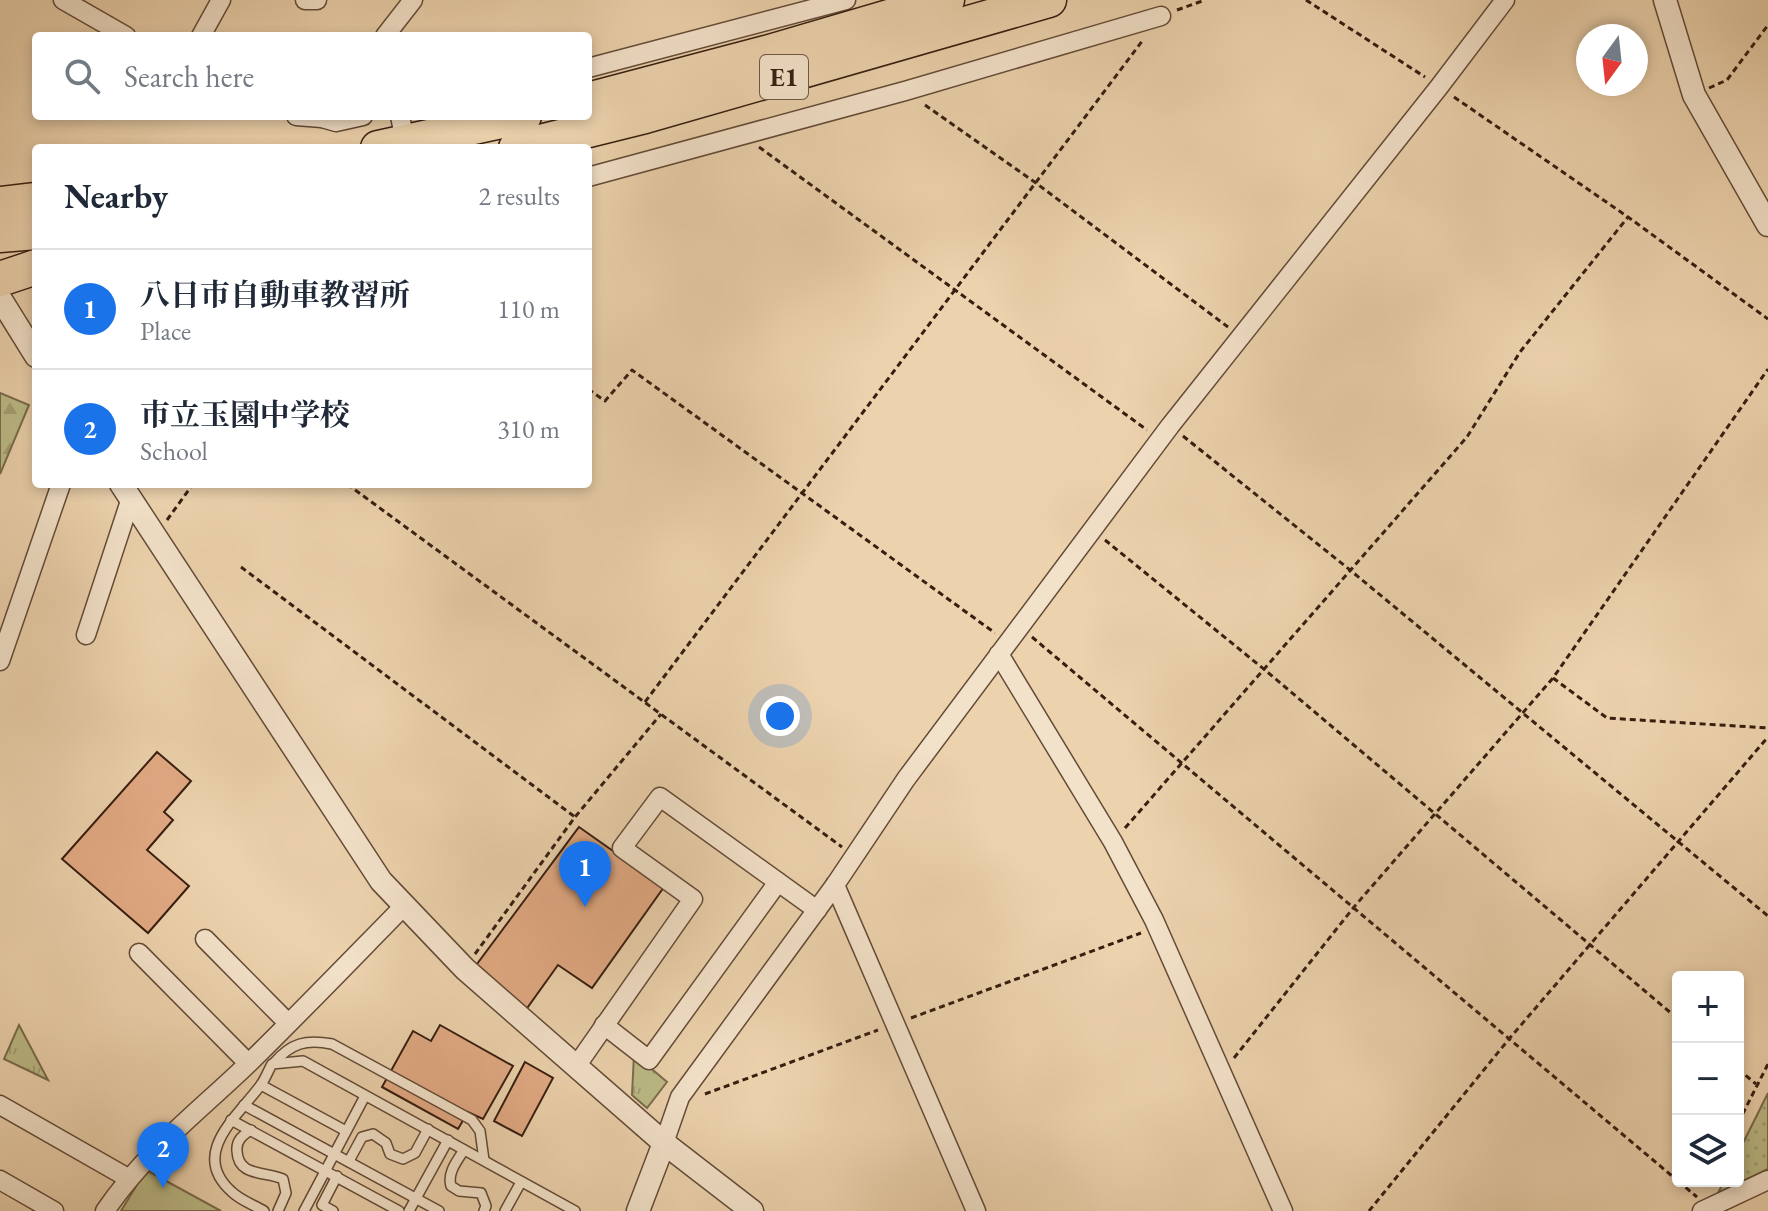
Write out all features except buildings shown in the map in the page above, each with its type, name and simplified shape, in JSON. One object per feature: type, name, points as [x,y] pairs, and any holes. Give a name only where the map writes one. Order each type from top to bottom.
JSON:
[{"type":"highway","name":"E1","points":[[592,99],[766,53],[947,0]]},
{"type":"highway","name":"E1","points":[[532,144],[645,116],[1049,0]]},
{"type":"highway","points":[[542,144],[645,116]]},
{"type":"highway","points":[[393,130],[487,120]]},
{"type":"highway","points":[[0,204],[32,200]]},
{"type":"highway","points":[[0,235],[32,232]]},
{"type":"highway","points":[[2,300],[32,271]]},
{"type":"street","points":[[63,0],[119,32]]},
{"type":"street","points":[[203,32],[221,0]]},
{"type":"street","points":[[305,0],[317,0]]},
{"type":"street","points":[[388,32],[413,0]]},
{"type":"street","points":[[592,67],[846,0]]},
{"type":"street","points":[[638,1211],[680,1097],[835,885],[906,779],[1165,432],[1505,0]]},
{"type":"street","points":[[1665,0],[1694,95],[1768,225]]},
{"type":"street","points":[[592,176],[905,91],[1161,16]]},
{"type":"street","points":[[2,300],[32,349]]},
{"type":"street","points":[[0,661],[60,488]]},
{"type":"street","points":[[126,491],[381,881],[403,907],[465,969],[664,1143],[752,1211]]},
{"type":"street","points":[[86,635],[126,491]]},
{"type":"street","points":[[1003,648],[1113,842],[1157,927],[1283,1211]]},
{"type":"street","points":[[577,1065],[693,899],[622,848],[660,797],[817,910]]},
{"type":"street","points":[[604,1025],[649,1060],[778,882]]},
{"type":"street","points":[[835,885],[976,1211]]},
{"type":"street","points":[[105,1211],[149,1154],[248,1063],[403,907]]},
{"type":"street","points":[[205,939],[288,1023]]},
{"type":"street","points":[[139,953],[248,1063]]},
{"type":"street","points":[[0,1105],[128,1178]]},
{"type":"street","points":[[0,1180],[54,1211]]},
{"type":"street","points":[[1702,1206],[1768,1180]]},
{"type":"lane","points":[[264,1211],[234,1195],[219,1179],[217,1147],[222,1132],[261,1085],[272,1064],[297,1043],[316,1041],[332,1044],[472,1120],[480,1131],[484,1160]]},
{"type":"lane","points":[[272,1064],[303,1061],[570,1210]]},
{"type":"lane","points":[[261,1085],[346,1131]]},
{"type":"lane","points":[[304,1211],[365,1096]]},
{"type":"lane","points":[[244,1105],[439,1211]]},
{"type":"lane","points":[[231,1120],[399,1211]]},
{"type":"lane","points":[[349,1161],[362,1137],[373,1134],[386,1143],[390,1154],[403,1159],[415,1153],[428,1129]]},
{"type":"lane","points":[[251,1130],[241,1136],[237,1145],[240,1164],[246,1170],[271,1173],[283,1179],[286,1193],[278,1211]]},
{"type":"lane","points":[[409,1211],[448,1140]]},
{"type":"lane","points":[[464,1150],[449,1180],[451,1186],[459,1191],[481,1193],[486,1206],[484,1211]]},
{"type":"lane","points":[[333,1211],[322,1205],[337,1176]]},
{"type":"lane","points":[[505,1211],[521,1182]]},
{"type":"path","points":[[645,702],[1161,16],[1205,0]]},
{"type":"path","points":[[1306,0],[1628,217],[1768,319]]},
{"type":"path","points":[[1694,95],[1727,80],[1768,25]]},
{"type":"path","points":[[905,91],[1036,183],[1241,337]]},
{"type":"path","points":[[743,135],[956,292],[1165,432],[1350,570],[1768,916]]},
{"type":"path","points":[[1113,842],[1467,437],[1520,352],[1628,217]]},
{"type":"path","points":[[1223,1072],[1354,907],[1553,678],[1768,369]]},
{"type":"path","points":[[592,392],[605,401],[632,370],[1003,648]]},
{"type":"path","points":[[155,536],[190,488]]},
{"type":"path","points":[[352,488],[855,856]]},
{"type":"path","points":[[1092,530],[1265,670],[1672,1014]]},
{"type":"path","points":[[241,567],[575,817]]},
{"type":"path","points":[[1020,626],[1672,1176]]},
{"type":"path","points":[[1553,678],[1607,718],[1768,728]]},
{"type":"path","points":[[465,969],[575,817],[661,714]]},
{"type":"path","points":[[1369,1211],[1509,1039],[1768,737]]},
{"type":"path","points":[[701,1096],[1157,927]]},
{"type":"path","points":[[1742,1115],[1768,1064]]},
{"type":"path","points":[[1744,1074],[1756,1084]]},
{"type":"path","points":[[1684,1187],[1702,1206]]},
{"type":"green space","points":[[0,393],[29,405],[0,474]]},
{"type":"green space","points":[[19,1025],[48,1080],[4,1059]]},
{"type":"green space","points":[[634,1054],[667,1082],[647,1108],[632,1095]]},
{"type":"green space","points":[[1768,1093],[1768,1169],[1744,1181],[1744,1141]]},
{"type":"green space","points":[[146,1170],[221,1211],[121,1211]]},
{"type":"place","name":"八日市自動車教習所","points":[[585,907]]},
{"type":"place","name":"市立玉園中学校","points":[[163,1188]]}]
